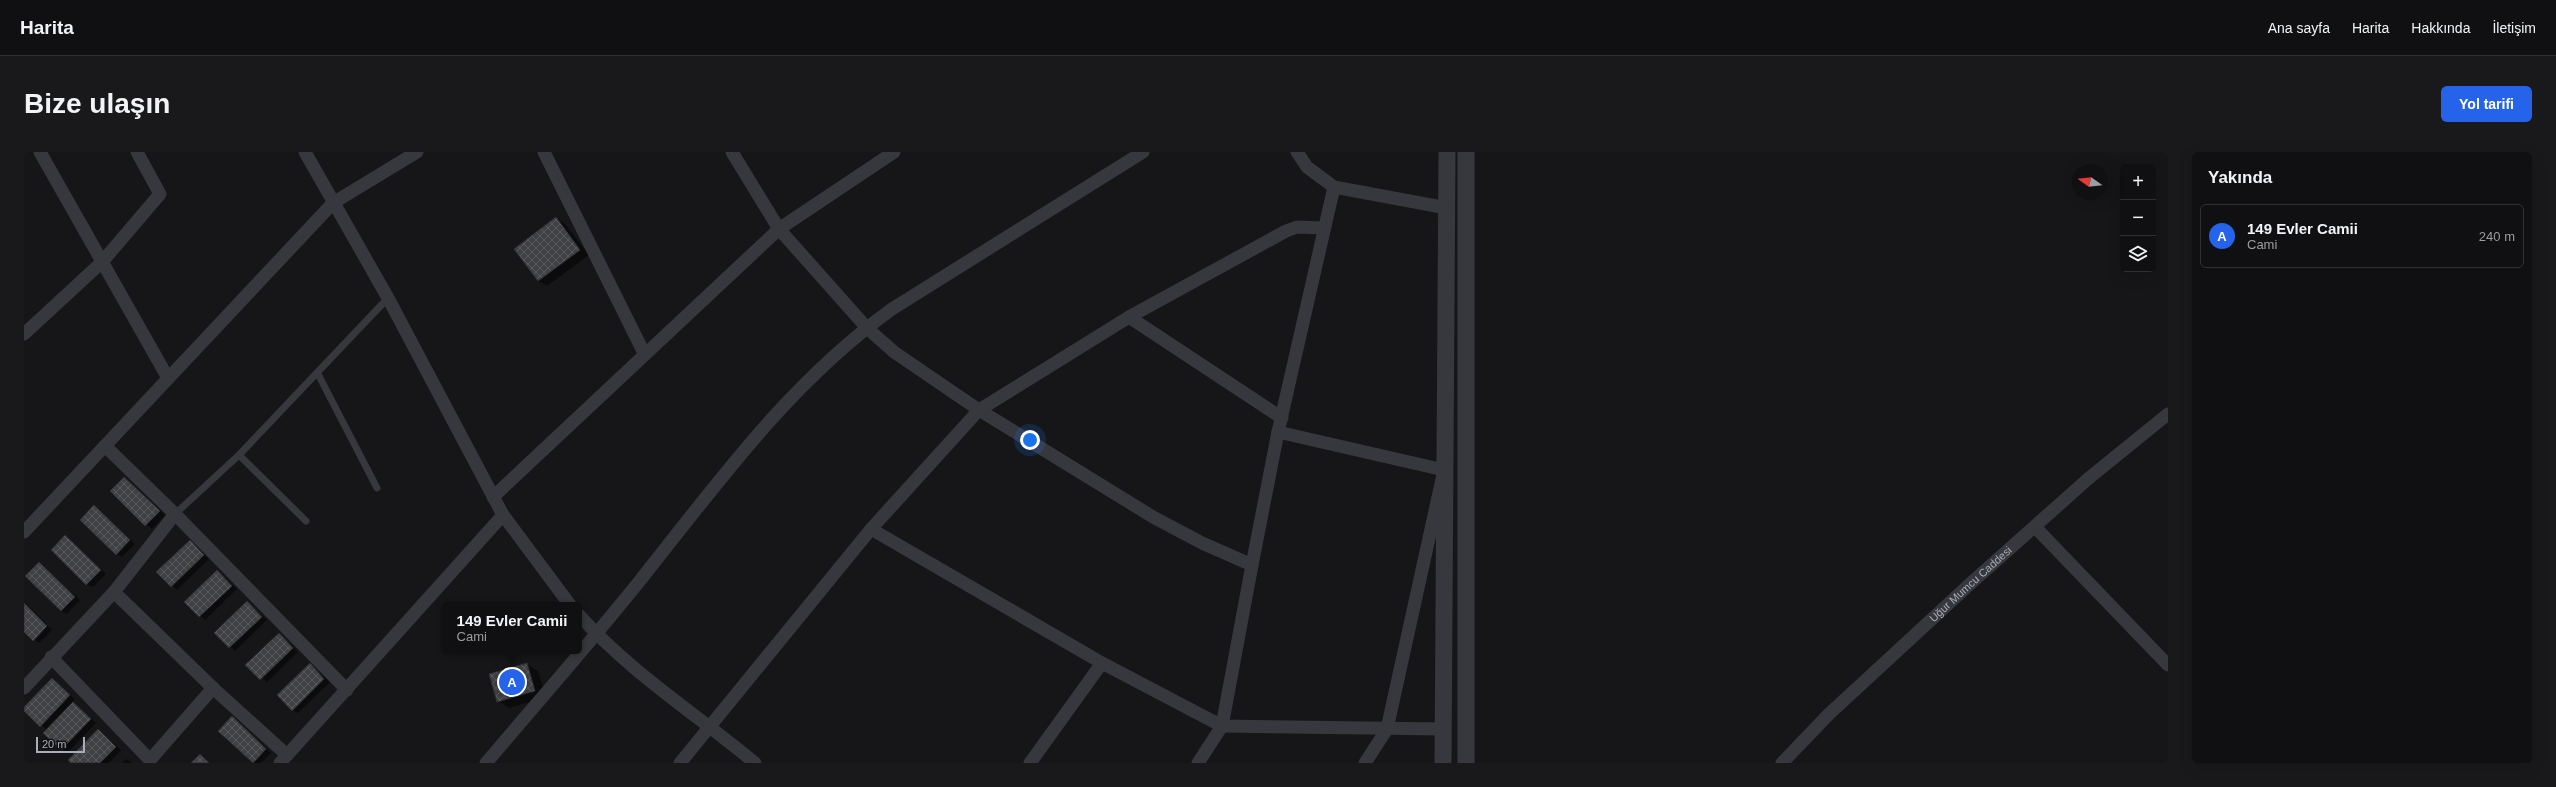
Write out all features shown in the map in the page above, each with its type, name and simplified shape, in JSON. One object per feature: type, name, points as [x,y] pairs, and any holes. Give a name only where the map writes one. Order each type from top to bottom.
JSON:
[{"type":"street","points":[[40,152],[168,378]]},
{"type":"street","points":[[24,334],[102,262],[160,194],[138,152]]},
{"type":"street","points":[[305,152],[388,298],[492,497],[503,515],[568,602]]},
{"type":"street","points":[[24,532],[333,203],[416,152]]},
{"type":"street","points":[[544,152],[644,353]]},
{"type":"street","points":[[732,152],[778,230],[866,328],[916,368],[979,410],[1153,517],[1202,543],[1252,565]]},
{"type":"street","points":[[492,497],[644,353],[778,230],[894,152]]},
{"type":"street","points":[[582,652],[753,439],[803,383],[866,328],[892,309],[1144,152]]},
{"type":"street","points":[[1297,152],[1307,167],[1334,187],[1447,208]]},
{"type":"street","points":[[1443,763],[1447,152]]},
{"type":"street","points":[[1466,152],[1466,763]]},
{"type":"street","points":[[1198,763],[1222,726],[1278,432],[1334,187]]},
{"type":"street","points":[[680,763],[871,529],[979,410],[1128,317],[1286,231],[1297,227],[1324,228]]},
{"type":"street","points":[[1128,317],[1282,418]]},
{"type":"street","name":"Uğur Mumcu Caddesi","points":[[1782,763],[1840,704],[1971,583],[2036,528],[2089,478],[2168,414]]},
{"type":"street","points":[[1278,432],[1444,470]]},
{"type":"street","points":[[105,446],[175,514],[346,690]]},
{"type":"street","points":[[1365,763],[1388,729],[1444,470]]},
{"type":"street","points":[[24,688],[51,657],[114,592],[175,514]]},
{"type":"street","points":[[114,592],[213,688],[283,759],[503,515]]},
{"type":"street","points":[[2036,528],[2168,666]]},
{"type":"street","points":[[871,529],[1102,663],[1222,726],[1444,729]]},
{"type":"street","points":[[582,618],[597,635],[755,763]]},
{"type":"street","points":[[486,763],[581,654]]},
{"type":"street","points":[[51,657],[151,761],[213,688]]},
{"type":"street","points":[[1030,763],[1102,663]]},
{"type":"lane","points":[[175,514],[239,455],[318,374],[388,298]]},
{"type":"lane","points":[[318,374],[377,488]]},
{"type":"lane","points":[[239,455],[306,521]]},
{"type":"building","points":[[556,217],[580,250],[538,281],[514,249]]},
{"type":"building","points":[[124,477],[160,511],[145,526],[110,491]]},
{"type":"building","points":[[94,505],[130,540],[116,555],[80,520]]},
{"type":"building","points":[[65,535],[101,570],[86,585],[51,550]]},
{"type":"building","points":[[190,540],[204,555],[171,587],[156,572]]},
{"type":"building","points":[[39,562],[75,597],[61,611],[25,576]]},
{"type":"building","points":[[217,570],[232,586],[199,617],[184,602]]},
{"type":"building","points":[[247,601],[262,617],[229,648],[214,633]]},
{"type":"building","points":[[24,603],[47,626],[33,641],[24,632]]},
{"type":"building","points":[[279,633],[293,648],[260,680],[245,665]]},
{"type":"building","points":[[310,663],[324,679],[292,711],[277,695]]},
{"type":"building","points":[[527,663],[535,691],[497,702],[489,674]]},
{"type":"building","points":[[52,678],[70,695],[40,727],[24,711],[24,707]]},
{"type":"building","points":[[73,702],[91,719],[61,750],[43,733]]},
{"type":"building","points":[[232,716],[266,749],[253,763],[218,731]]},
{"type":"building","points":[[98,729],[116,747],[100,763],[71,763],[68,760]]},
{"type":"building","points":[[200,754],[209,763],[191,763]]},
{"type":"place","name":"149 Evler Camii","points":[[512,682]]}]
